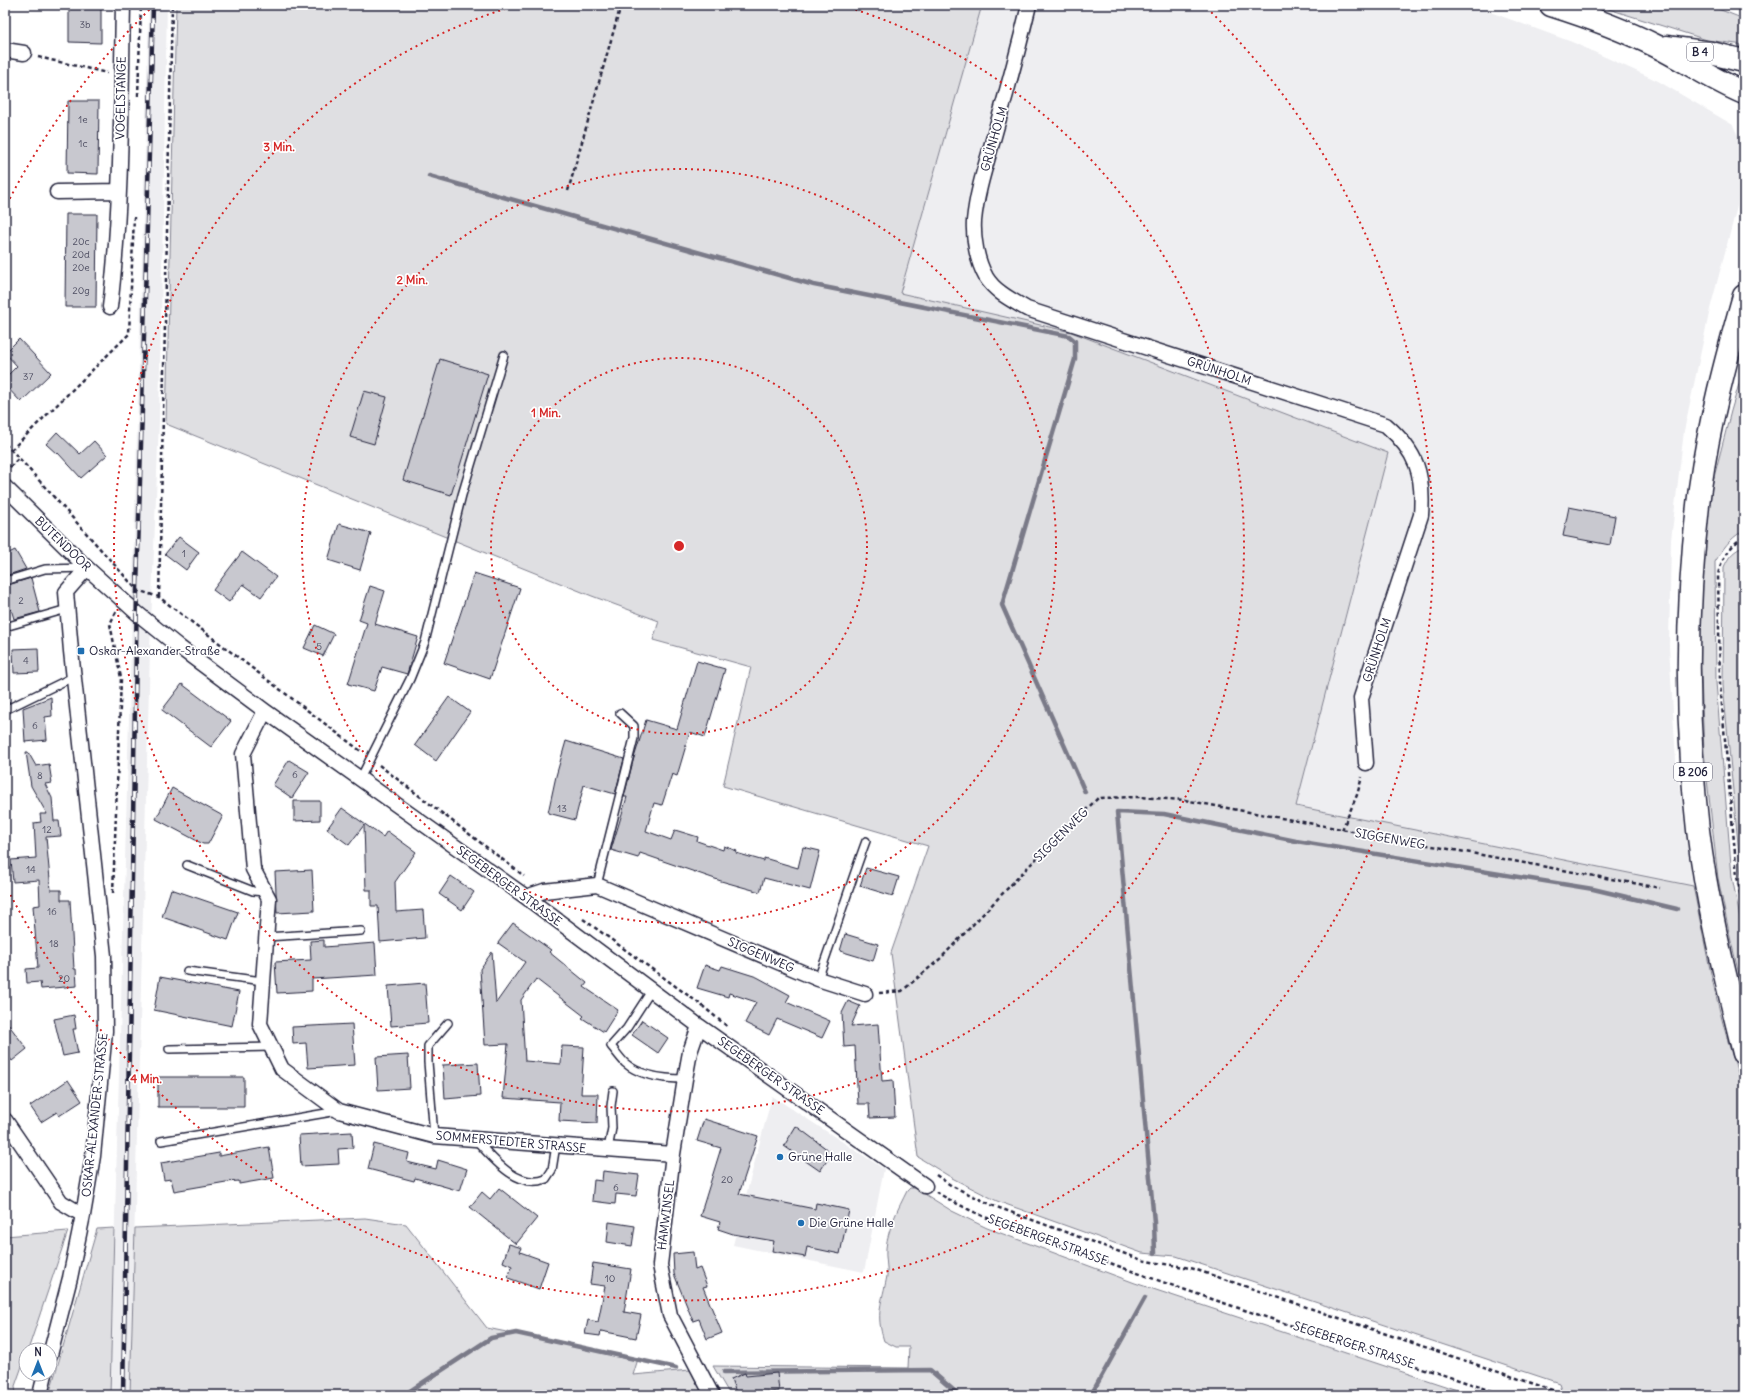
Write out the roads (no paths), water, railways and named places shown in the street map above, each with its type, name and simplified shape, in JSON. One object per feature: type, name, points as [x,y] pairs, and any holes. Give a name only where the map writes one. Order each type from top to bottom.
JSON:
[{"type":"main road","name":"B 4","points":[[1551,5],[1586,16],[1655,46],[1718,82],[1744,93]]},
{"type":"main road","name":"B 4","points":[[1655,46],[1711,53],[1744,61]]},
{"type":"main road","points":[[1718,82],[1744,106]]},
{"type":"main road","name":"B 206","points":[[1744,296],[1714,411],[1700,486],[1691,573],[1688,652],[1691,754],[1699,832],[1719,952],[1744,1053]]},
{"type":"street","name":"VOGELSTANGE","points":[[110,307],[115,265],[119,191],[123,5]]},
{"type":"street","name":"GRÜNHOLM","points":[[1029,5],[1012,75],[978,196],[974,222],[976,246],[980,263],[987,278],[1001,293],[1027,309],[1386,425],[1401,438],[1410,450],[1416,464],[1423,491],[1421,514],[1362,698],[1366,763]]},
{"type":"street","points":[[5,50],[24,53]]},
{"type":"street","points":[[57,192],[119,191]]},
{"type":"street","name":"BUTENDOOR","points":[[5,487],[87,568],[122,599]]},
{"type":"street","name":"OSKAR-ALEXANDER-STRASSE","points":[[53,1342],[70,1278],[83,1216],[93,1156],[104,1046],[104,956],[73,677],[66,592],[87,568]]},
{"type":"street","name":"SEGEBERGER STRASSE","points":[[122,599],[179,647],[265,711],[526,897],[699,1026],[925,1186]]},
{"type":"street","name":"SOMMERSTEDTER STRASSE","points":[[265,711],[243,754],[253,870],[269,899],[260,1024],[282,1069],[339,1111],[434,1136],[673,1154]]},
{"type":"street","name":"SIGGENWEG","points":[[526,897],[544,891],[597,885],[818,979],[865,994]]},
{"type":"street","name":"HAMWINSEL","points":[[699,1026],[690,1052],[673,1154],[660,1265],[670,1315],[712,1395]]},
{"type":"street","points":[[5,1120],[61,1202],[83,1216]]},
{"type":"street","points":[[40,1395],[43,1382]]},
{"type":"lane","points":[[360,779],[410,679],[425,642],[462,495],[504,355]]},
{"type":"lane","points":[[5,581],[45,569],[87,568]]},
{"type":"lane","points":[[5,627],[68,609]]},
{"type":"lane","points":[[5,710],[73,677]]},
{"type":"lane","points":[[597,885],[634,738],[634,726],[620,713]]},
{"type":"lane","points":[[818,979],[836,931],[866,841]]},
{"type":"lane","points":[[187,865],[253,891],[265,892]]},
{"type":"lane","points":[[266,937],[361,930]]},
{"type":"lane","points":[[187,971],[263,981]]},
{"type":"lane","points":[[651,991],[627,1028],[611,1046],[626,1063],[640,1071],[657,1076],[686,1079]]},
{"type":"lane","points":[[434,1136],[428,1046],[448,1023]]},
{"type":"lane","points":[[169,1048],[271,1048]]},
{"type":"lane","points":[[608,1149],[612,1128],[611,1106],[613,1091]]},
{"type":"lane","points":[[161,1141],[339,1111]]},
{"type":"lane","points":[[474,1139],[499,1165],[508,1172],[534,1182],[546,1179],[552,1170],[556,1145]]},
{"type":"waterway","points":[[429,176],[814,285],[1069,336],[1075,341],[1075,359],[1002,605],[1085,792]]},
{"type":"waterway","points":[[1155,1253],[1154,1222],[1117,812],[1164,814],[1296,841],[1593,889],[1677,909]]},
{"type":"waterway","points":[[1091,1395],[1145,1298]]},
{"type":"waterway","points":[[404,1395],[491,1338],[516,1333],[676,1368]]},
{"type":"waterway","points":[[724,1372],[930,1370],[959,1395]]},
{"type":"railway","points":[[123,1395],[137,590],[153,5]]},
{"type":"place","name":"Oskar-Alexander-Straße","points":[[81,651]]},
{"type":"place","name":"Grüne Halle","points":[[780,1157]]},
{"type":"place","name":"Die Grüne Halle","points":[[801,1223]]}]
